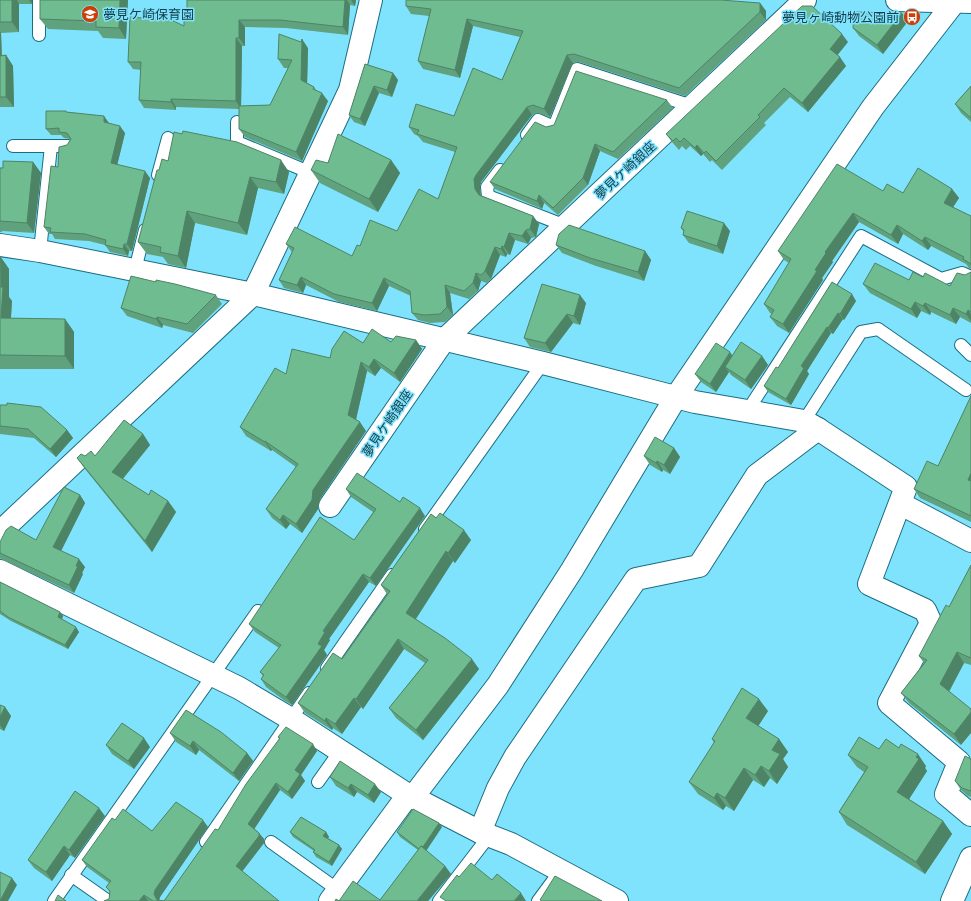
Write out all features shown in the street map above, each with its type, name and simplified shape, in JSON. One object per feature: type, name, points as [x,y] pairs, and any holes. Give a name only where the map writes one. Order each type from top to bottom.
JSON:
[{"type":"street","points":[[0,532],[253,294],[350,90],[371,0]]},
{"type":"street","name":"夢見ケ崎銀座","points":[[328,510],[444,340],[805,0]]},
{"type":"street","points":[[898,0],[961,1]]},
{"type":"street","points":[[334,896],[498,684],[572,570],[676,397],[873,107],[961,1]]},
{"type":"street","points":[[0,245],[40,251],[253,294],[543,363],[695,402],[748,410],[811,425],[906,487],[901,504],[869,584],[925,610],[931,623],[889,703],[959,762],[946,794],[971,815]]},
{"type":"street","points":[[485,834],[498,788],[515,757],[636,579],[699,566],[757,475],[811,425]]},
{"type":"street","points":[[901,504],[971,541]]},
{"type":"street","points":[[0,570],[214,675],[291,719],[410,796],[485,834],[511,844],[617,901]]},
{"type":"street","points":[[952,901],[970,865]]},
{"type":"lane","points":[[39,0],[39,35]]},
{"type":"lane","points":[[520,145],[538,120],[554,126],[577,69],[692,106]]},
{"type":"lane","points":[[237,122],[237,142],[311,173]]},
{"type":"lane","points":[[156,184],[168,138]]},
{"type":"lane","points":[[13,146],[68,146]]},
{"type":"lane","points":[[40,251],[51,146]]},
{"type":"lane","points":[[506,163],[487,187],[488,196],[566,226]]},
{"type":"lane","points":[[135,270],[148,215]]},
{"type":"lane","points":[[748,410],[862,236],[941,279],[962,273],[971,277]]},
{"type":"lane","points":[[811,425],[862,332],[878,329],[966,390]]},
{"type":"lane","points":[[961,345],[971,355]]},
{"type":"lane","points":[[419,538],[543,363]]},
{"type":"lane","points":[[202,849],[316,683],[401,564]]},
{"type":"lane","points":[[54,901],[263,604]]},
{"type":"lane","points":[[318,782],[340,751]]},
{"type":"lane","points":[[439,901],[485,834]]},
{"type":"lane","points":[[271,842],[334,896]]},
{"type":"lane","points":[[538,901],[561,871]]},
{"type":"lane","points":[[71,876],[108,901]]},
{"type":"building","points":[[0,0],[12,0],[12,22],[0,22]]},
{"type":"building","points":[[40,0],[120,0],[119,28],[96,27],[96,21],[40,19]]},
{"type":"building","points":[[187,0],[345,0],[343,27],[280,20],[239,20],[239,38],[236,38],[236,101],[171,99],[171,102],[139,100],[141,62],[128,62],[130,17],[143,18],[157,13],[184,26],[184,16],[187,16]]},
{"type":"building","points":[[406,0],[721,0],[760,3],[760,12],[679,88],[574,54],[567,55],[544,109],[533,105],[527,107],[474,179],[475,189],[479,195],[533,216],[530,229],[526,230],[522,236],[509,233],[504,247],[502,246],[501,249],[495,247],[485,271],[481,275],[476,273],[473,283],[464,291],[445,285],[447,307],[440,314],[424,315],[412,313],[410,291],[384,278],[372,303],[334,294],[301,277],[297,285],[279,280],[294,248],[286,244],[295,227],[352,256],[357,245],[360,246],[370,220],[397,231],[419,189],[438,199],[457,147],[417,134],[419,130],[409,127],[416,104],[454,116],[473,68],[502,80],[523,31],[467,19],[455,70],[418,61],[431,9],[406,6]]},
{"type":"building","points":[[802,6],[812,6],[842,34],[830,49],[840,57],[802,103],[784,88],[758,115],[760,117],[716,161],[706,151],[704,153],[697,145],[695,148],[684,138],[680,142],[676,138],[673,141],[666,134]]},
{"type":"building","points":[[854,12],[902,13],[877,45],[853,28]]},
{"type":"building","points":[[279,34],[301,42],[302,39],[301,80],[314,87],[313,89],[322,93],[296,152],[239,129],[239,106],[270,105],[292,60],[278,59]]},
{"type":"building","points":[[6,55],[6,97],[0,97],[0,56]]},
{"type":"building","points":[[365,64],[393,73],[387,90],[374,86],[360,119],[349,115]]},
{"type":"building","points":[[576,71],[667,100],[613,152],[595,144],[583,178],[553,208],[539,195],[537,201],[490,182],[535,122],[546,127],[554,125]]},
{"type":"building","points":[[971,86],[971,118],[955,104]]},
{"type":"building","points":[[46,111],[66,111],[104,116],[104,122],[120,126],[111,163],[145,171],[127,244],[124,244],[123,249],[105,245],[106,240],[85,234],[50,232],[51,228],[44,227],[51,166],[58,167],[59,147],[67,145],[71,139],[67,133],[59,132],[59,128],[46,129]]},
{"type":"building","points":[[183,131],[237,142],[281,160],[276,182],[250,177],[238,223],[187,211],[178,256],[160,252],[161,247],[138,242],[157,170],[159,170],[162,159],[168,161],[174,132],[182,134]]},
{"type":"building","points":[[338,134],[391,160],[369,199],[311,170],[316,160],[328,163]]},
{"type":"building","points":[[3,161],[33,162],[27,223],[0,221],[0,168],[3,168]]},
{"type":"building","points":[[837,164],[883,191],[887,184],[903,193],[918,168],[952,189],[944,203],[971,216],[971,264],[963,259],[964,257],[925,237],[922,241],[897,225],[891,235],[853,213],[825,252],[826,253],[815,270],[817,271],[783,324],[770,317],[774,310],[764,304],[791,259],[778,251]]},
{"type":"building","points":[[687,211],[724,223],[717,246],[683,235],[684,230],[681,228]]},
{"type":"building","points":[[569,225],[645,251],[638,272],[590,258],[556,245],[559,234]]},
{"type":"building","points":[[875,263],[909,280],[913,272],[923,277],[925,273],[950,286],[957,273],[965,275],[971,272],[971,312],[968,310],[966,314],[953,308],[950,315],[925,303],[923,306],[915,302],[911,309],[863,284]]},
{"type":"building","points":[[131,276],[156,282],[156,280],[175,284],[216,295],[187,324],[157,317],[156,319],[121,308]]},
{"type":"building","points":[[832,282],[852,294],[840,314],[838,313],[828,328],[827,327],[801,366],[804,368],[786,399],[764,386],[776,367],[778,368]]},
{"type":"building","points":[[542,284],[580,295],[574,316],[567,314],[545,343],[524,338]]},
{"type":"building","points":[[0,287],[3,287],[1,318],[65,319],[65,356],[0,355]]},
{"type":"building","points":[[372,329],[391,342],[396,336],[416,340],[394,373],[374,359],[369,367],[361,362],[348,415],[360,422],[313,490],[312,500],[296,524],[283,515],[280,520],[266,509],[298,464],[265,441],[240,427],[275,368],[286,374],[292,349],[330,358],[332,349],[344,331],[363,343]]},
{"type":"building","points":[[741,342],[762,356],[745,380],[725,367]]},
{"type":"building","points":[[716,343],[730,352],[710,384],[695,374]]},
{"type":"building","points":[[971,396],[971,473],[968,480],[971,481],[971,516],[914,489],[927,461],[938,466]]},
{"type":"building","points":[[7,403],[41,407],[67,430],[50,449],[28,429],[0,426],[0,405],[7,405]]},
{"type":"building","points":[[124,420],[143,434],[112,472],[149,495],[151,490],[168,501],[145,541],[77,458],[81,454],[85,456],[91,451],[95,456]]},
{"type":"building","points":[[655,437],[674,448],[664,465],[657,461],[656,463],[644,456]]},
{"type":"building","points":[[357,473],[400,502],[403,497],[420,508],[370,578],[363,574],[323,631],[325,632],[318,644],[322,646],[286,697],[261,679],[264,675],[260,672],[281,645],[249,624],[320,517],[354,540],[376,509],[346,489]]},
{"type":"building","points":[[64,487],[80,495],[53,547],[79,559],[76,566],[78,566],[69,585],[0,553],[0,542],[6,530],[11,526],[36,540]]},
{"type":"building","points":[[440,513],[464,530],[448,553],[446,551],[406,613],[445,638],[472,659],[416,730],[389,708],[428,660],[398,639],[356,699],[354,698],[335,724],[326,718],[325,721],[298,703],[333,653],[342,659],[390,591],[381,585],[431,514],[436,518]]},
{"type":"building","points":[[971,565],[971,658],[957,652],[940,684],[971,709],[971,712],[954,734],[901,693],[927,660],[919,656],[946,605],[949,607]]},
{"type":"building","points":[[0,582],[60,612],[58,617],[76,627],[65,645],[8,617],[0,611]]},
{"type":"building","points":[[742,688],[759,699],[746,718],[779,739],[772,750],[780,754],[769,771],[761,766],[755,775],[744,768],[725,798],[717,793],[714,798],[689,782],[715,741],[712,739]]},
{"type":"building","points":[[0,705],[5,707],[0,717]]},
{"type":"building","points":[[186,710],[221,732],[247,753],[233,773],[193,741],[190,746],[170,733]]},
{"type":"building","points":[[122,723],[144,738],[128,761],[106,745]]},
{"type":"building","points":[[286,727],[313,744],[295,770],[300,774],[288,792],[276,783],[248,824],[259,833],[259,836],[236,866],[279,901],[164,901],[215,829],[218,830],[246,784],[280,738],[278,737]]},
{"type":"building","points":[[859,737],[879,749],[886,739],[899,748],[901,744],[918,754],[916,757],[919,759],[897,792],[943,821],[916,862],[839,812],[868,767],[848,755]]},
{"type":"building","points":[[965,756],[971,759],[971,791],[962,788],[955,781]]},
{"type":"building","points":[[340,761],[375,784],[368,795],[351,784],[348,788],[330,777]]},
{"type":"building","points":[[75,791],[99,808],[69,850],[64,846],[46,872],[28,860]]},
{"type":"building","points":[[176,802],[203,820],[155,890],[154,894],[157,900],[164,901],[153,901],[144,895],[139,901],[104,901],[109,899],[110,891],[106,887],[111,881],[82,860],[112,818],[115,820],[123,809],[152,831]]},
{"type":"building","points":[[413,809],[439,823],[423,847],[421,846],[419,849],[397,832]]},
{"type":"building","points":[[301,817],[326,832],[323,836],[339,845],[329,862],[313,852],[315,850],[290,832]]},
{"type":"building","points":[[421,846],[445,866],[417,901],[339,901],[353,881],[380,900]]},
{"type":"building","points":[[471,863],[492,880],[497,874],[521,893],[514,901],[446,901],[440,897],[457,875],[459,877]]},
{"type":"building","points":[[0,872],[12,878],[0,901]]},
{"type":"building","points":[[555,876],[602,901],[540,900]]},
{"type":"building","points":[[58,895],[66,901],[55,901]]},
{"type":"place","name":"夢見ケ崎保育園","points":[[90,14]]},
{"type":"place","name":"夢見ヶ崎動物公園前","points":[[912,17]]}]
